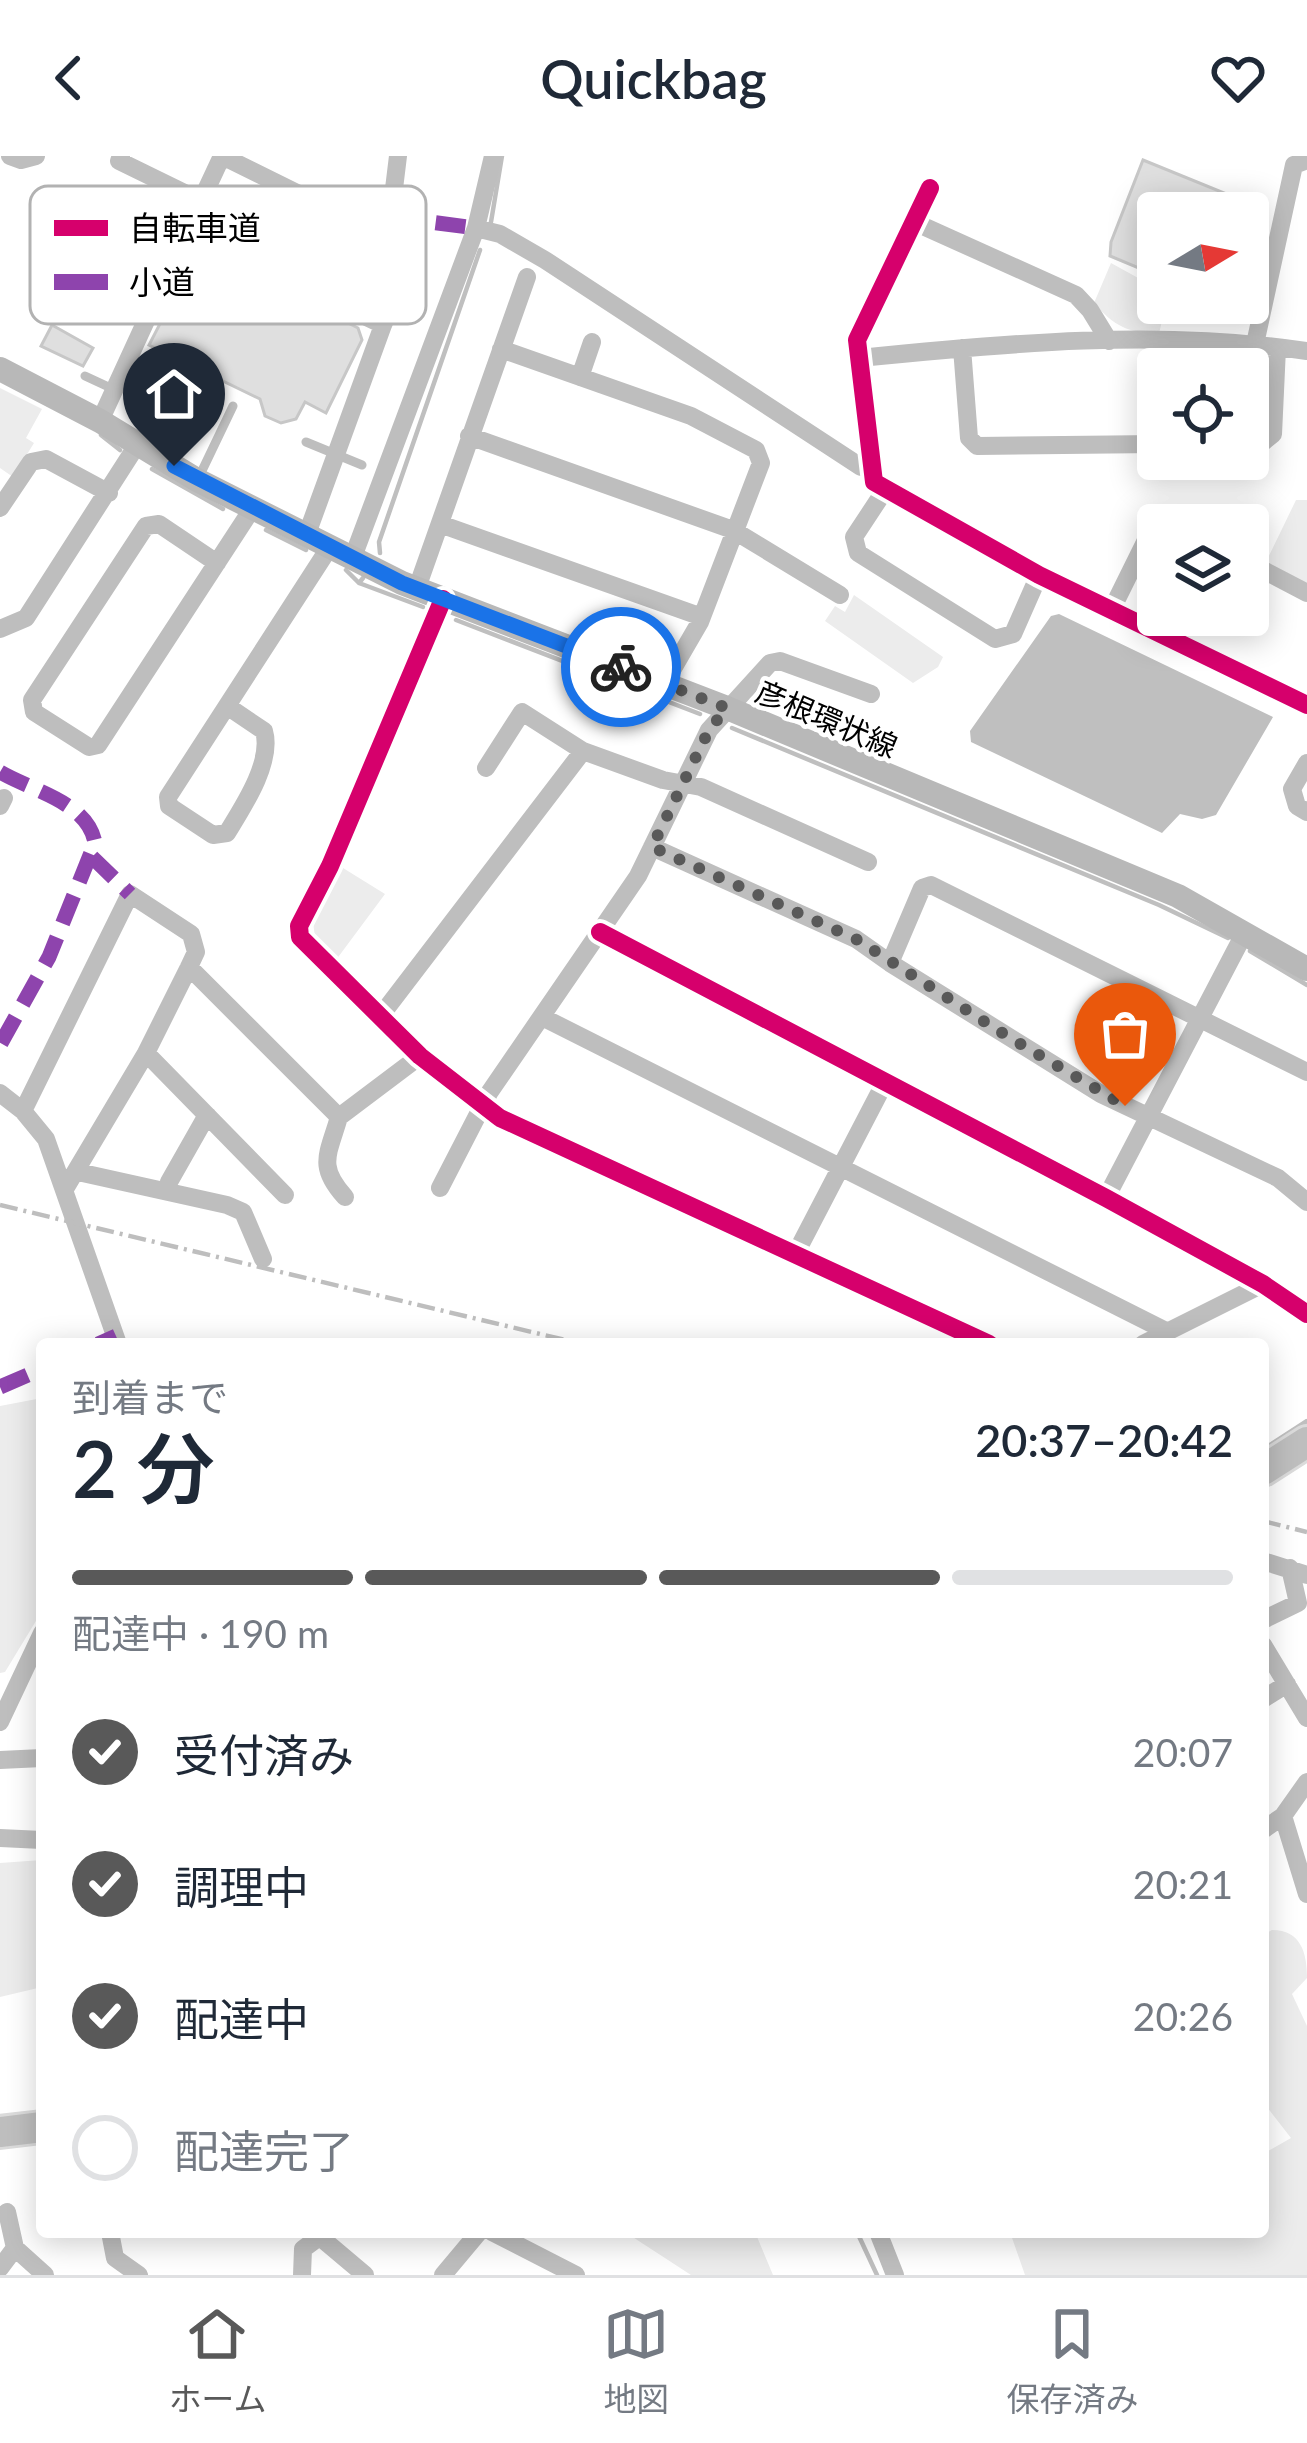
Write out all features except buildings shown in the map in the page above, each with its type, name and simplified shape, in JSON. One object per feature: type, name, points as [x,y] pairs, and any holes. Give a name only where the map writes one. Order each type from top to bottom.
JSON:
[{"type":"highway","points":[[1269,1466],[1307,1442]]},
{"type":"highway","points":[[0,2132],[36,2128]]},
{"type":"main road","name":"彦根環状線","points":[[0,369],[72,400],[197,480],[410,586],[727,708],[1178,896],[1307,968]]},
{"type":"street","points":[[10,156],[22,160],[36,156]]},
{"type":"street","points":[[208,186],[223,156],[283,186]]},
{"type":"street","points":[[394,186],[398,156]]},
{"type":"street","points":[[227,706],[264,731],[268,743],[246,803],[227,833],[213,836],[169,806],[168,797],[227,706],[350,556],[476,228],[493,156]]},
{"type":"street","points":[[115,158],[171,186]]},
{"type":"street","points":[[1255,344],[1294,165],[1307,160]]},
{"type":"street","points":[[930,188],[857,340],[874,482],[1040,575],[1307,705]]},
{"type":"street","points":[[914,221],[1076,295],[1108,341]]},
{"type":"street","points":[[476,228],[500,234],[545,260],[861,467],[871,466]]},
{"type":"street","points":[[410,586],[440,524],[527,277]]},
{"type":"street","points":[[100,421],[141,324]]},
{"type":"street","points":[[307,534],[383,326],[379,324]]},
{"type":"street","points":[[580,377],[592,341]]},
{"type":"street","points":[[860,358],[962,347],[1108,341],[1255,344],[1307,351]]},
{"type":"street","points":[[962,347],[969,438],[977,446],[1137,444]]},
{"type":"street","points":[[1269,437],[1273,434],[1277,348]]},
{"type":"street","points":[[501,349],[691,416],[756,450],[761,464],[702,617],[664,684]]},
{"type":"street","points":[[470,436],[734,530],[841,596]]},
{"type":"street","points":[[1,628],[26,618],[137,445]]},
{"type":"street","points":[[0,508],[31,462],[46,460],[109,494]]},
{"type":"street","points":[[885,490],[854,537],[858,553],[994,638],[1013,634],[1040,575]]},
{"type":"street","points":[[218,562],[159,524],[146,526],[32,700],[34,712],[89,747],[98,745],[218,562],[252,509]]},
{"type":"street","points":[[440,524],[702,617]]},
{"type":"street","points":[[1111,610],[1137,558]]},
{"type":"street","points":[[1269,573],[1307,593]]},
{"type":"street","points":[[443,599],[330,866],[299,926],[300,937],[420,1056],[500,1118],[976,1338]]},
{"type":"street","points":[[440,1188],[484,1107],[652,847],[709,730],[727,708],[770,663],[780,661],[871,694]]},
{"type":"street","points":[[486,768],[522,712],[583,752],[701,787],[868,862]]},
{"type":"street","points":[[379,1018],[583,752]]},
{"type":"street","points":[[1307,764],[1292,789],[1297,806],[1307,812]]},
{"type":"street","points":[[652,847],[856,939],[1101,1094],[1277,1178],[1307,1202]]},
{"type":"street","points":[[890,963],[922,888],[931,885],[1307,1072]]},
{"type":"street","points":[[22,1111],[130,894],[191,934],[196,952],[189,967],[146,1053],[65,1189]]},
{"type":"street","points":[[600,932],[1106,1198],[1263,1283],[1307,1314]]},
{"type":"street","points":[[1106,1198],[1245,932]]},
{"type":"street","points":[[189,967],[338,1118]]},
{"type":"street","points":[[542,1017],[1168,1331]]},
{"type":"street","points":[[146,1053],[285,1195]]},
{"type":"street","points":[[345,1197],[326,1176],[325,1166],[338,1118],[420,1056]]},
{"type":"street","points":[[795,1255],[885,1082]]},
{"type":"street","points":[[0,1094],[46,1139],[116,1338]]},
{"type":"street","points":[[170,1182],[207,1115]]},
{"type":"street","points":[[78,1172],[243,1212],[263,1259]]},
{"type":"street","points":[[1155,1338],[1263,1283]]},
{"type":"street","points":[[1269,1481],[1307,1456]]},
{"type":"street","points":[[1269,1563],[1299,1571],[1298,1603],[1269,1617]]},
{"type":"street","points":[[0,1722],[36,1646]]},
{"type":"street","points":[[1269,1655],[1307,1718]]},
{"type":"street","points":[[1269,1695],[1287,1684]]},
{"type":"street","points":[[0,1760],[36,1758]]},
{"type":"street","points":[[1269,1826],[1283,1816],[1307,1781]]},
{"type":"street","points":[[1283,1816],[1307,1893]]},
{"type":"street","points":[[0,1838],[36,1840]]},
{"type":"street","points":[[7,2212],[14,2248],[45,2275]]},
{"type":"street","points":[[111,2238],[115,2258],[139,2275]]},
{"type":"street","points":[[302,2275],[303,2249],[318,2238]]},
{"type":"street","points":[[327,2238],[364,2275]]},
{"type":"street","points":[[443,2275],[474,2238]]},
{"type":"street","points":[[503,2238],[564,2272]]},
{"type":"street","points":[[880,2238],[895,2275]]},
{"type":"street","points":[[0,2267],[14,2248]]},
{"type":"street","points":[[103,2275],[115,2258]]},
{"type":"lane","points":[[127,357],[159,373]]},
{"type":"lane","points":[[85,376],[112,389]]},
{"type":"lane","points":[[197,480],[233,406]]},
{"type":"lane","points":[[306,442],[362,465]]},
{"type":"shaded area","points":[[1111,263],[1137,277],[1137,324],[1161,324],[1159,334],[1122,327],[1094,303]]},
{"type":"shaded area","points":[[0,388],[42,409],[26,438],[34,443],[13,477],[0,468]]},
{"type":"shaded area","points":[[1296,500],[1307,500],[1307,584],[1269,564]]},
{"type":"shaded area","points":[[854,595],[943,657],[938,667],[913,683],[825,621],[835,606],[845,612]]},
{"type":"shaded area","points":[[1059,614],[1273,717],[1216,815],[1202,819],[1180,814],[1162,833],[971,742],[970,731],[1051,616]]},
{"type":"shaded area","points":[[343,868],[385,894],[336,960],[315,937],[313,922]]},
{"type":"shaded area","points":[[36,1399],[36,1621],[0,1673],[0,1406]]},
{"type":"shaded area","points":[[36,1860],[36,1988],[0,1997],[0,1863]]},
{"type":"shaded area","points":[[1282,1931],[1296,1939],[1307,1969],[1307,1978],[1292,1994],[1307,2026],[1307,2275],[1025,2275],[1012,2238],[1269,2238],[1269,2151],[1291,2138],[1269,2110],[1269,1932]]},
{"type":"shaded area","points":[[634,2238],[758,2238],[773,2275],[691,2275]]},
{"type":"waterway","points":[[491,222],[502,156]]},
{"type":"waterway","points":[[380,553],[379,542],[480,250]]},
{"type":"waterway","points":[[101,435],[120,450]]},
{"type":"waterway","points":[[152,469],[223,509]]},
{"type":"waterway","points":[[266,530],[306,550]]},
{"type":"waterway","points":[[346,570],[359,583]]},
{"type":"waterway","points":[[363,578],[359,583],[423,607]]},
{"type":"waterway","points":[[456,620],[700,714]]},
{"type":"waterway","points":[[732,728],[1228,938]]},
{"type":"waterway","points":[[1250,951],[1307,985]]},
{"type":"waterway","points":[[1269,1446],[1307,1421]]},
{"type":"waterway","points":[[860,2238],[877,2275]]},
{"type":"railway","points":[[0,1205],[557,1338]]},
{"type":"railway","points":[[1269,1522],[1307,1532]]},
{"type":"marked path","points":[[426,222],[476,228]]},
{"type":"marked path","points":[[0,772],[70,808],[82,817],[95,843],[49,957],[0,1045]]},
{"type":"marked path","points":[[92,857],[130,894]]},
{"type":"marked path","points":[[112,1338],[116,1336]]},
{"type":"marked path","points":[[0,1387],[36,1372]]},
{"type":"cycle path","points":[[930,188],[857,340],[874,482],[1039,575],[1307,705]]},
{"type":"cycle path","points":[[443,599],[330,866],[299,926],[300,937],[420,1056],[500,1118],[976,1338]]},
{"type":"cycle path","points":[[600,932],[1106,1198],[1263,1284],[1307,1314]]},
{"type":"way so far","points":[[621,667],[727,708],[709,730],[652,847],[856,939],[1125,1106]]},
{"type":"route","points":[[174,466],[402,583],[621,667]]}]
